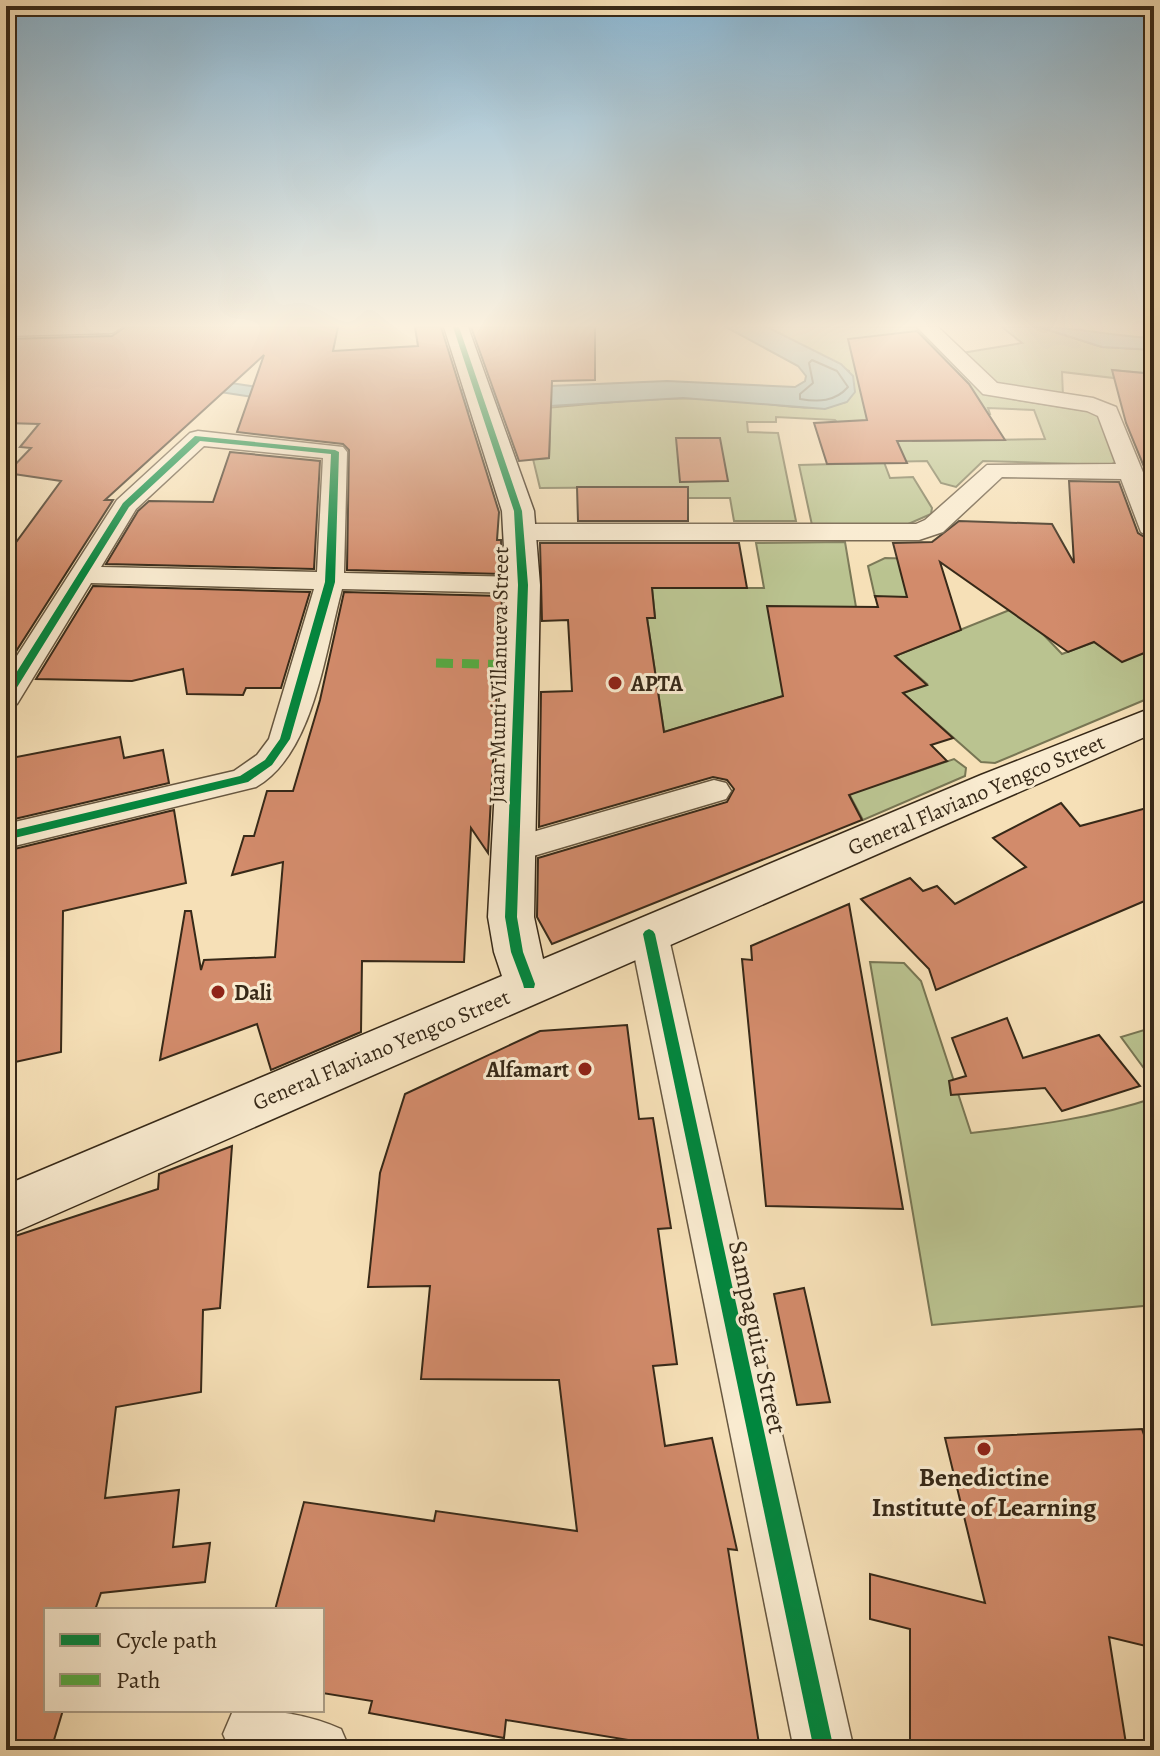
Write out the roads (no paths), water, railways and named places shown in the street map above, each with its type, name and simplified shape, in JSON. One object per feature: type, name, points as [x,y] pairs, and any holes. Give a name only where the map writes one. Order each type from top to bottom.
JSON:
[{"type":"street","name":"Juan Munti Villanueva Street","points":[[486,409],[518,511],[521,532],[523,585],[513,850],[513,937],[529,984]]},
{"type":"street","points":[[1101,409],[1108,412],[1154,532]]},
{"type":"street","points":[[6,697],[126,505],[198,438],[324,448],[335,452],[330,582],[285,739],[264,768],[244,779],[6,836]]},
{"type":"street","points":[[521,532],[919,532],[934,526],[996,470],[1132,472]]},
{"type":"street","points":[[81,575],[523,585]]},
{"type":"street","name":"General Flaviano Yengco Street","points":[[6,1211],[529,984],[1154,719]]},
{"type":"street","points":[[513,850],[714,791]]},
{"type":"street","name":"Sampaguita Street","points":[[649,934],[824,1750]]},
{"type":"street","points":[[253,1734],[320,1750]]},
{"type":"water","points":[[431,409],[502,409],[468,411]]},
{"type":"place","name":"APTA","points":[[615,683]]},
{"type":"place","name":"Dali","points":[[218,992]]},
{"type":"place","name":"Alfamart","points":[[585,1069]]},
{"type":"place","name":"Benedictine Institute of Learning","points":[[984,1449]]}]
